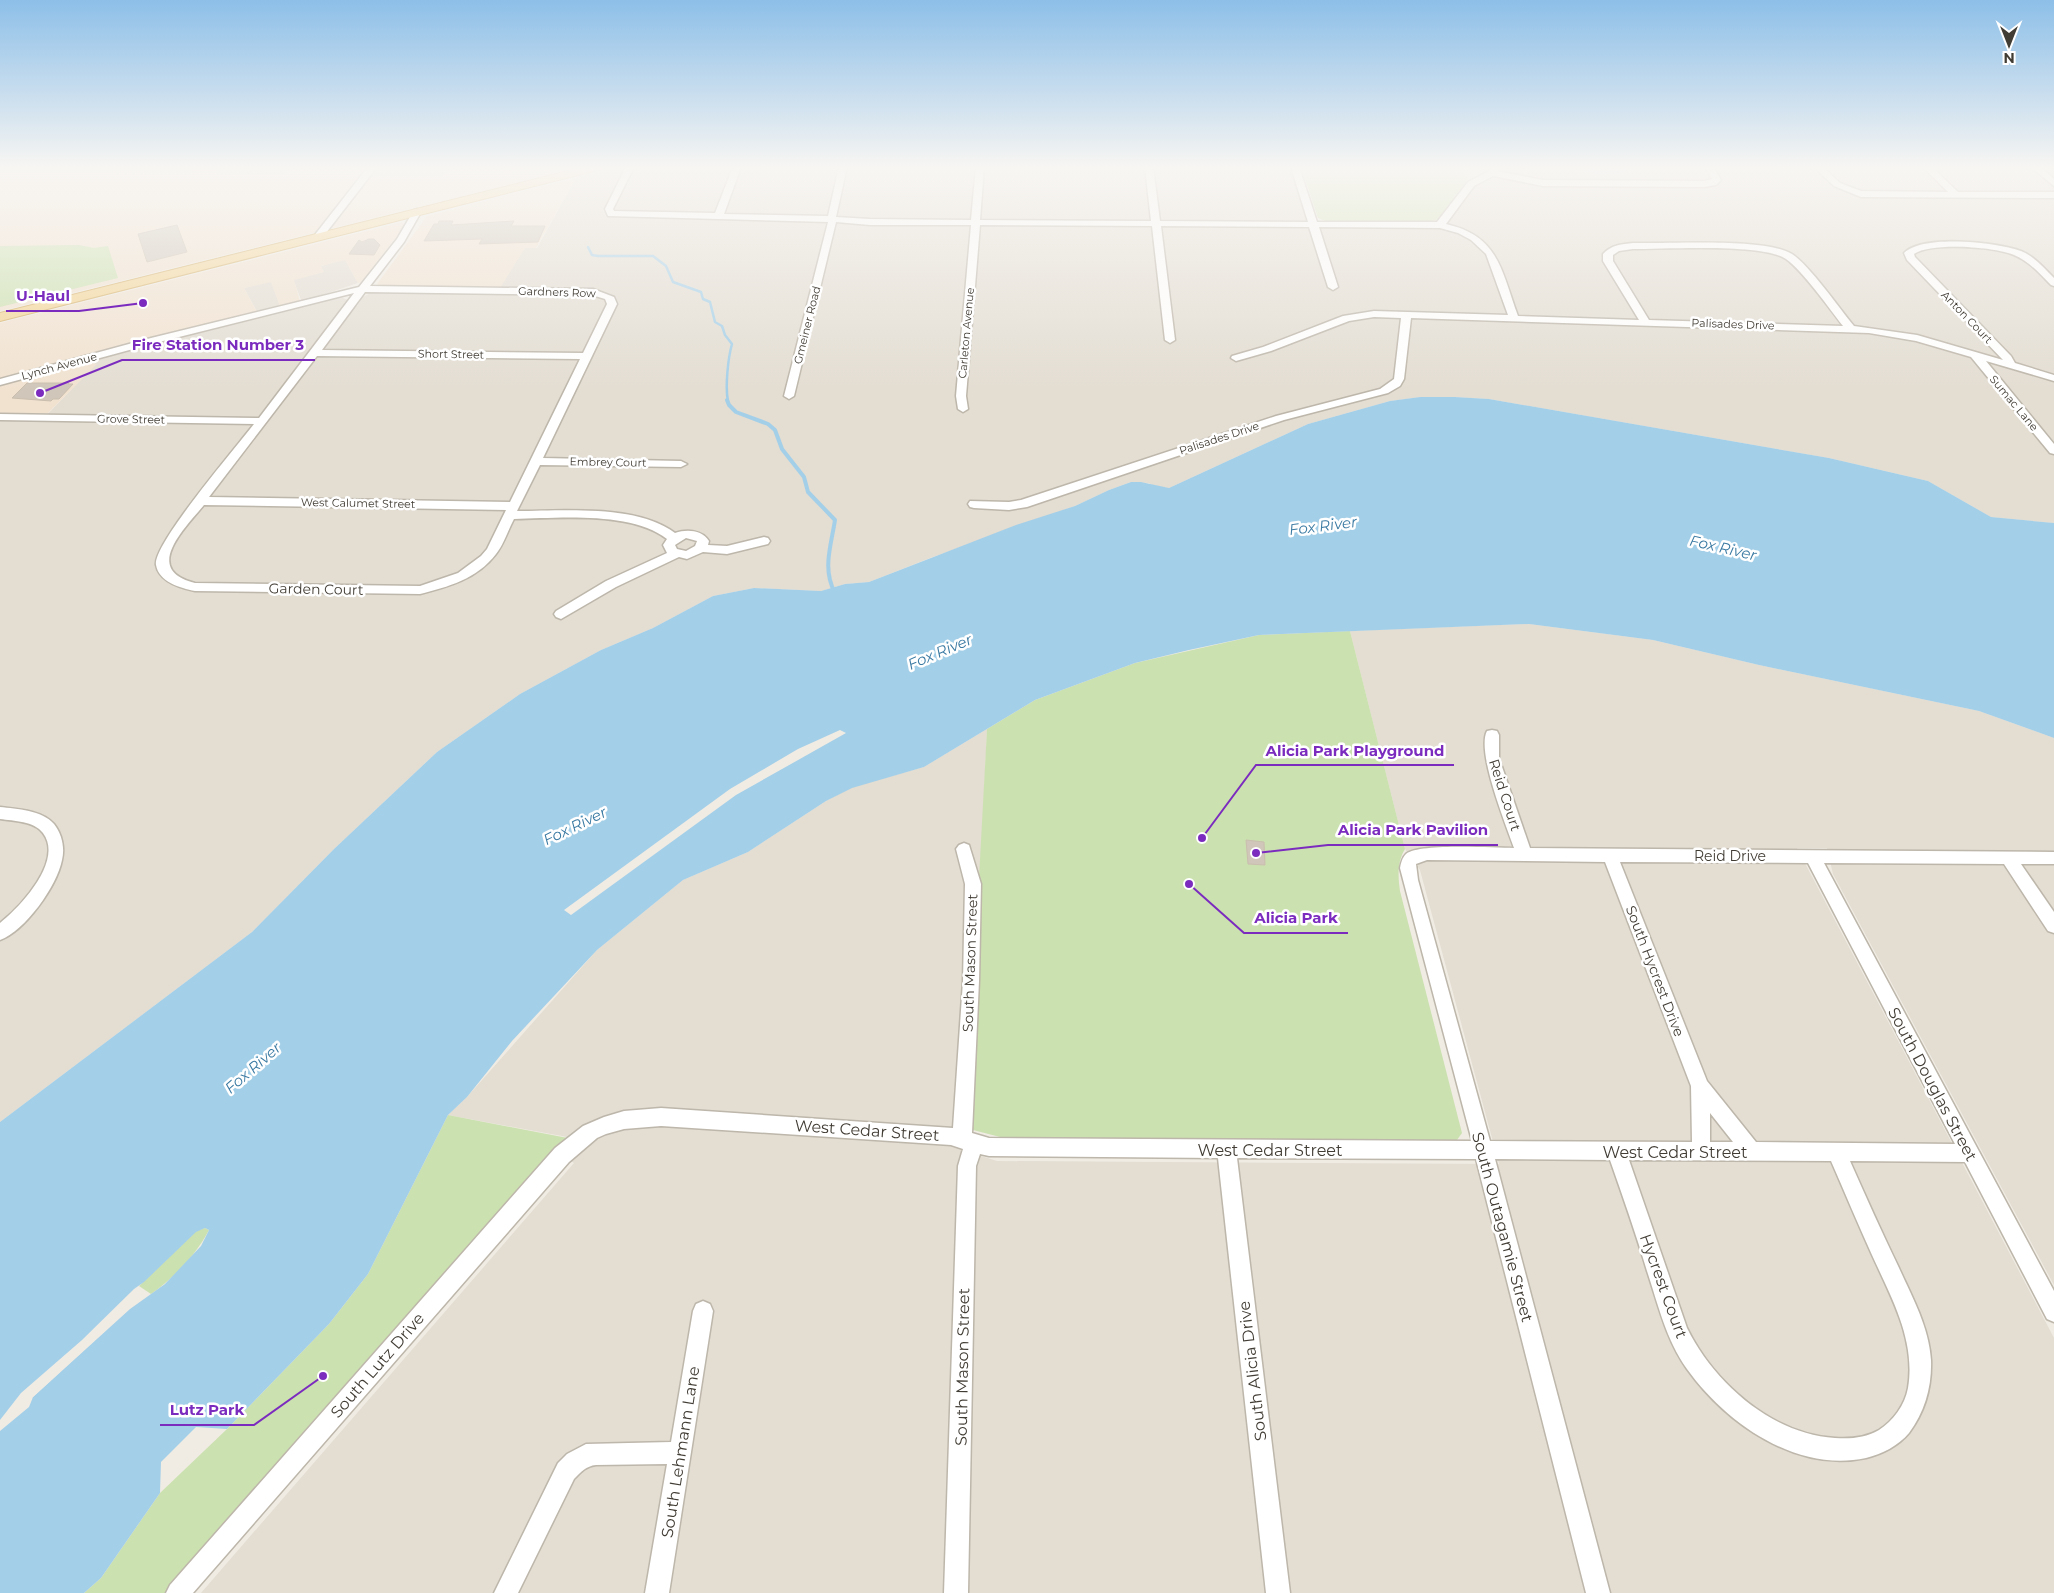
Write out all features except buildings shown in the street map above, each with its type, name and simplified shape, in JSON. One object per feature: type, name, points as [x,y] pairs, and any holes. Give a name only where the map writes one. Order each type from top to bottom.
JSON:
[{"type":"main road","points":[[0,316],[298,241]]},
{"type":"street","points":[[201,501],[399,241]]},
{"type":"street","name":"Gmeiner Road","points":[[790,396],[827,241]]},
{"type":"street","name":"Carleton Avenue","points":[[963,408],[961,396],[973,241]]},
{"type":"street","points":[[1159,241],[1170,340]]},
{"type":"street","points":[[1319,241],[1333,287]]},
{"type":"street","points":[[1478,241],[1490,252],[1514,318]]},
{"type":"street","points":[[1645,322],[1608,261],[1610,251],[1633,246],[1752,247],[1775,250],[1793,260],[1851,329]]},
{"type":"street","name":"Anton Court","points":[[2012,366],[1910,258],[1909,253],[1914,248],[1926,246],[1986,246],[2000,248],[2026,258],[2054,283]]},
{"type":"street","name":"Lynch Avenue","points":[[0,382],[293,305],[362,290]]},
{"type":"street","name":"Gardners Row","points":[[362,290],[593,292],[604,294],[612,300],[612,304],[588,356],[535,461],[513,510]]},
{"type":"street","name":"Palisades Drive","points":[[974,504],[1009,506],[1023,504],[1280,418],[1390,388],[1396,384],[1400,374],[1406,314]]},
{"type":"street","name":"Palisades Drive","points":[[1236,358],[1353,316],[1406,314],[1851,329],[1904,335],[2054,378]]},
{"type":"street","name":"Short Street","points":[[315,352],[588,356]]},
{"type":"street","name":"Sumac Lane","points":[[1975,355],[2054,451]]},
{"type":"street","name":"Grove Street","points":[[0,417],[263,420]]},
{"type":"street","name":"Embrey Court","points":[[535,461],[681,464]]},
{"type":"street","name":"Garden Court","points":[[201,501],[170,541],[162,560],[163,568],[168,575],[180,583],[195,586],[408,591],[431,588],[462,576],[485,559],[492,551],[513,510]]},
{"type":"street","name":"West Calumet Street","points":[[201,501],[513,510],[611,517],[651,525],[665,531],[674,538]]},
{"type":"street","points":[[676,554],[672,552],[669,546],[674,538],[683,534],[698,535],[703,541],[701,548]]},
{"type":"street","points":[[561,614],[611,584],[676,554],[692,554],[701,548],[727,550],[764,541]]},
{"type":"street","name":"Reid Court","points":[[1492,735],[1492,758],[1524,855]]},
{"type":"street","points":[[0,813],[24,816],[44,825],[53,837],[56,854],[52,872],[40,893],[20,916],[0,933]]},
{"type":"street","name":"South Mason Street","points":[[956,1593],[969,1141],[973,884],[964,849]]},
{"type":"street","name":"Reid Drive","points":[[1409,861],[1414,856],[1426,854],[2054,858]]},
{"type":"street","name":"South Hycrest Drive","points":[[1610,856],[1700,1086],[1751,1151]]},
{"type":"street","name":"South Douglas Street","points":[[1812,856],[2054,1312]]},
{"type":"street","points":[[2008,857],[2054,926]]},
{"type":"street","name":"South Outagamie Street","points":[[1409,861],[1410,880],[1484,1152],[1598,1593]]},
{"type":"street","name":"South Hycrest Drive","points":[[1700,1086],[1702,1152]]},
{"type":"street","name":"West Cedar Street","points":[[578,1140],[590,1132],[624,1120],[661,1117],[951,1136],[989,1147],[1484,1152],[1751,1151],[1969,1153]]},
{"type":"street","name":"South Lutz Drive","points":[[178,1593],[555,1162],[578,1140]]},
{"type":"street","name":"South Alicia Drive","points":[[1227,1150],[1278,1593]]},
{"type":"street","name":"Hycrest Court","points":[[1617,1152],[1673,1320],[1685,1346],[1700,1368],[1733,1402],[1769,1429],[1786,1438],[1808,1445],[1851,1450],[1872,1446],[1889,1438],[1903,1428],[1918,1398],[1922,1362],[1920,1344],[1914,1325],[1836,1152]]},
{"type":"street","name":"South Lehmann Lane","points":[[657,1593],[703,1311]]},
{"type":"street","points":[[506,1593],[559,1482],[575,1462],[586,1455],[596,1454],[680,1453]]},
{"type":"shaded area","points":[[0,241],[280,241],[0,311]]},
{"type":"shaded area","points":[[325,241],[393,241],[361,282],[358,283],[345,260],[321,266],[324,272],[294,280],[300,301],[280,306],[271,282],[244,288],[257,312],[0,379],[0,323]]},
{"type":"shaded area","points":[[408,241],[540,241],[536,248],[525,248],[498,291],[381,287],[377,284]]},
{"type":"shaded area","points":[[541,241],[2054,241],[2054,523],[1991,517],[1928,481],[1829,458],[1489,399],[1420,397],[1390,401],[1308,424],[1169,488],[1155,487],[1149,483],[1131,482],[1075,506],[869,582],[845,584],[821,591],[754,588],[713,596],[653,628],[601,650],[520,694],[437,752],[334,849],[252,932],[0,1122],[0,420],[41,421],[96,364],[92,364],[91,360],[260,317],[244,288],[271,281],[282,311],[303,305],[293,279],[323,272],[321,266],[345,259],[358,283],[313,298],[315,301],[343,298],[348,300],[347,306],[357,306],[363,297],[370,293],[525,248],[537,248]]},
{"type":"shaded area","points":[[91,360],[92,363],[97,364],[48,413],[0,413],[0,385]]},
{"type":"shaded area","points":[[1529,624],[1653,640],[1759,665],[1979,711],[2054,738],[2054,1285],[1833,874],[1827,848],[1797,848],[2054,1338],[2054,1593],[201,1593],[574,1163],[562,1155],[578,1139],[448,1115],[467,1097],[597,950],[683,880],[748,852],[826,801],[852,787],[924,767],[987,729],[970,1120],[952,1147],[997,1161],[1499,1164],[1420,870],[1405,849],[1350,631]]},
{"type":"green space","points":[[79,245],[94,248],[108,246],[118,278],[0,307],[0,246]]},
{"type":"green space","points":[[1350,631],[1405,849],[1399,864],[1400,891],[1462,1133],[1457,1140],[1004,1138],[973,1130],[970,1121],[978,897],[987,729],[1035,700],[1135,663],[1259,635]]},
{"type":"green space","points":[[448,1115],[578,1140],[178,1593],[84,1593],[101,1578],[160,1493],[227,1429],[329,1324],[368,1274]]},
{"type":"green space","points":[[205,1228],[209,1230],[198,1248],[168,1281],[151,1294],[139,1286],[196,1231]]},
{"type":"water","name":"Fox River","points":[[1420,397],[1489,399],[1829,458],[1928,481],[1991,517],[2054,523],[2054,738],[1979,711],[1759,665],[1653,640],[1529,624],[1259,635],[1135,663],[1035,700],[924,767],[852,788],[826,801],[748,852],[683,880],[597,950],[512,1041],[467,1097],[448,1115],[368,1274],[329,1324],[227,1429],[196,1427],[161,1462],[160,1493],[101,1578],[84,1593],[0,1593],[0,1431],[29,1407],[33,1397],[130,1309],[165,1284],[201,1246],[209,1230],[205,1228],[196,1232],[82,1340],[21,1393],[0,1420],[0,1122],[252,932],[334,849],[437,752],[520,694],[601,650],[653,628],[713,596],[754,588],[821,591],[845,584],[869,582],[1016,525],[1075,506],[1131,482],[1141,482],[1169,488],[1308,424],[1390,401]],"holes":[[[840,730],[846,733],[736,795],[571,915],[564,910],[730,789],[798,749]]]},
{"type":"pier","points":[[142,1297],[33,1397],[31,1396],[128,1307]]},
{"type":"waterway","points":[[588,247],[592,255],[598,256],[653,256],[666,266],[673,282],[701,292],[703,299],[710,302],[715,322],[722,326],[725,335],[732,344],[727,372],[728,401]]},
{"type":"waterway","points":[[727,400],[736,412],[768,424],[775,430],[782,449],[804,477],[808,492],[835,520],[828,566],[831,584],[835,593]]},
{"type":"place","name":"U-Haul","points":[[143,303]]},
{"type":"place","name":"Fire Station Number 3","points":[[40,393]]},
{"type":"place","name":"Alicia Park Playground","points":[[1202,838]]},
{"type":"place","name":"Alicia Park Pavilion","points":[[1256,853]]},
{"type":"place","name":"Alicia Park","points":[[1189,884]]},
{"type":"place","name":"Lutz Park","points":[[323,1376]]}]
